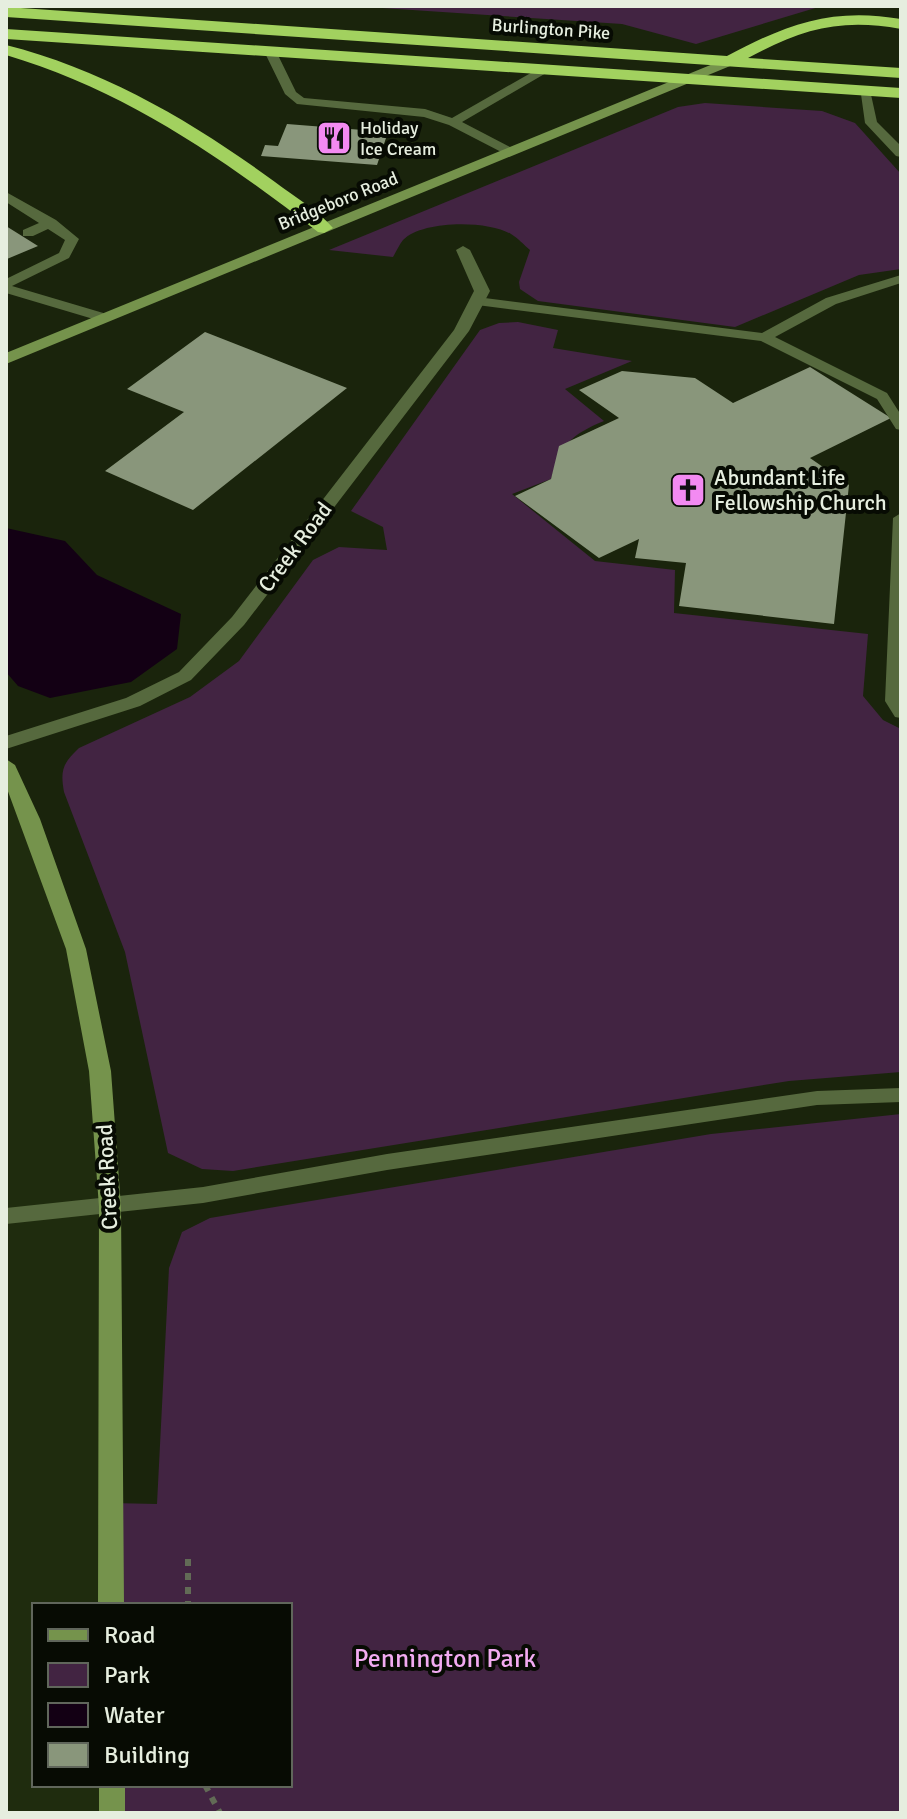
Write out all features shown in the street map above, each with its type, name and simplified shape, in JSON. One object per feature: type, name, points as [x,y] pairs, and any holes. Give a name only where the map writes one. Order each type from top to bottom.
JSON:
[{"type":"highway","name":"Burlington Pike","points":[[6,12],[901,73]]},
{"type":"highway","points":[[730,61],[784,31],[822,21],[862,18],[901,24]]},
{"type":"highway","name":"Burlington Pike","points":[[6,34],[901,93]]},
{"type":"highway","points":[[6,50],[78,71],[126,94],[218,149],[324,228]]},
{"type":"street","name":"Bridgeboro Road","points":[[6,359],[730,61]]},
{"type":"street","points":[[463,250],[482,291],[477,301]]},
{"type":"street","name":"Creek Road","points":[[6,743],[133,702],[185,676],[238,621],[461,331],[477,301]]},
{"type":"street","name":"Creek Road","points":[[6,765],[35,831],[76,949],[100,1071],[110,1207],[111,1603]]},
{"type":"street","points":[[112,1787],[112,1813]]},
{"type":"lane","points":[[270,51],[291,94],[311,103],[407,110],[453,122],[509,152]]},
{"type":"lane","points":[[453,122],[547,69]]},
{"type":"lane","points":[[864,90],[871,123],[901,153]]},
{"type":"lane","points":[[6,196],[72,239],[64,255],[6,287]]},
{"type":"lane","points":[[6,216],[25,207]]},
{"type":"lane","points":[[28,233],[51,223]]},
{"type":"lane","points":[[764,337],[831,301],[901,279]]},
{"type":"lane","points":[[6,287],[105,318]]},
{"type":"lane","points":[[477,301],[764,337],[882,396],[901,426]]},
{"type":"lane","points":[[901,518],[893,701],[901,713]]},
{"type":"lane","points":[[6,1216],[203,1195],[387,1162],[817,1098],[901,1095]]},
{"type":"path","points":[[188,1559],[188,1603]]},
{"type":"path","points":[[206,1787],[220,1813]]},
{"type":"shaded area","points":[[6,778],[31,819],[100,1072],[109,1603],[32,1603],[32,1787],[106,1787],[106,1813],[6,1813]]},
{"type":"green space","points":[[352,6],[822,6],[696,44],[622,24]]},
{"type":"green space","points":[[705,103],[822,111],[855,123],[901,174],[901,269],[859,275],[735,327],[538,301],[520,289],[519,282],[530,250],[511,234],[487,226],[456,224],[412,233],[403,240],[393,257],[329,250],[678,107]]},
{"type":"green space","points":[[518,322],[558,330],[553,348],[632,361],[565,389],[604,421],[568,442],[551,479],[512,494],[595,561],[675,570],[674,613],[868,634],[863,696],[883,720],[901,729],[901,1072],[789,1081],[233,1171],[202,1169],[168,1153],[125,952],[64,792],[64,767],[79,748],[190,697],[239,661],[313,560],[339,547],[387,550],[383,527],[351,511],[480,330],[499,323]]},
{"type":"green space","name":"Pennington Park","points":[[901,1114],[901,1813],[112,1813],[112,1787],[292,1787],[292,1603],[111,1603],[111,1503],[157,1504],[169,1268],[182,1232],[210,1218],[711,1134]]},
{"type":"water","points":[[6,528],[65,541],[97,575],[181,614],[177,649],[131,682],[50,698],[18,686],[6,672]]},
{"type":"building","name":"Holiday Ice Cream","points":[[287,124],[388,132],[377,165],[261,156],[265,145],[278,146]]},
{"type":"building","points":[[6,226],[38,246],[7,259]]},
{"type":"building","points":[[205,332],[347,388],[193,510],[105,471],[184,412],[127,389]]},
{"type":"building","name":"Abundant Life Fellowship Church","points":[[810,367],[891,418],[810,458],[849,485],[834,624],[679,606],[686,563],[635,558],[639,539],[599,558],[515,496],[551,479],[559,446],[619,418],[579,390],[622,371],[695,378],[733,403]]},
{"type":"place","name":"Holiday Ice Cream","points":[[334,138]]},
{"type":"place","name":"Abundant Life Fellowship Church","points":[[688,490]]}]
